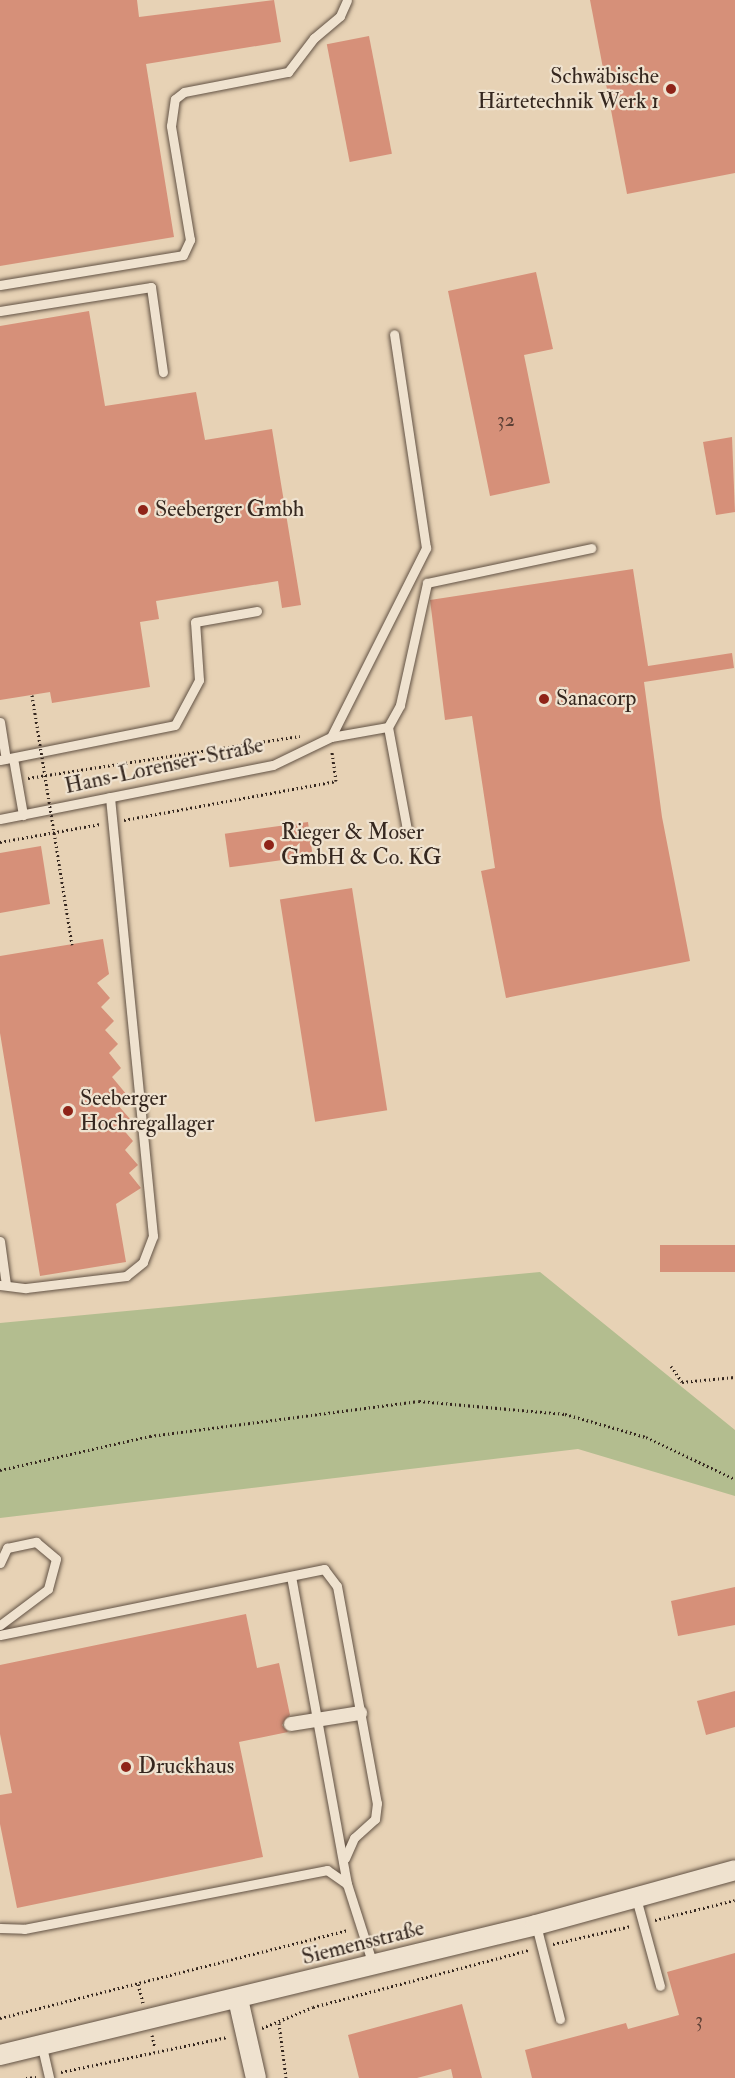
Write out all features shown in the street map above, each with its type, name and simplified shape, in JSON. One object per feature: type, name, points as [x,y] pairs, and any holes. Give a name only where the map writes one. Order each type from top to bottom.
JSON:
[{"type":"street","points":[[291,1724],[360,1713]]},
{"type":"street","name":"Siemensstraße","points":[[0,2055],[42,2048],[536,1925],[735,1870]]},
{"type":"street","points":[[238,1999],[256,2078]]},
{"type":"lane","points":[[0,285],[183,255],[190,240],[171,126],[175,99],[184,92],[288,72],[314,38],[340,16],[347,0]]},
{"type":"lane","points":[[0,311],[151,287],[163,372]]},
{"type":"lane","points":[[331,736],[426,548],[394,333]]},
{"type":"lane","points":[[407,830],[388,727],[400,705],[427,583],[591,548]]},
{"type":"lane","points":[[6,759],[175,725],[199,680],[195,622],[257,611]]},
{"type":"lane","points":[[0,722],[6,759],[23,815]]},
{"type":"lane","name":"Hans-Lorenser-Straße","points":[[0,819],[273,765],[331,736],[388,727]]},
{"type":"lane","points":[[0,1241],[3,1285],[26,1288],[126,1276],[143,1262],[153,1236],[110,797]]},
{"type":"lane","points":[[0,1563],[7,1548],[36,1542],[56,1559],[48,1589],[0,1625]]},
{"type":"lane","points":[[0,1635],[324,1569],[333,1576],[360,1713],[375,1819],[354,1838],[345,1858]]},
{"type":"lane","points":[[291,1576],[345,1858],[347,1884],[373,1965]]},
{"type":"lane","points":[[0,1928],[24,1929],[301,1872],[327,1869],[347,1884]]},
{"type":"lane","points":[[636,1898],[660,1986]]},
{"type":"lane","points":[[536,1925],[560,2019]]},
{"type":"lane","points":[[42,2048],[49,2077]]},
{"type":"path","points":[[32,695],[72,945]]},
{"type":"path","points":[[671,1366],[682,1382],[735,1377]]},
{"type":"path","points":[[0,1470],[162,1434],[419,1401],[565,1414],[646,1437],[735,1479]]},
{"type":"path","points":[[26,2078],[49,2077],[246,2032],[279,2023],[313,2007],[542,1946],[735,1900]]},
{"type":"path","points":[[0,2018],[360,1927]]},
{"type":"path","points":[[279,2023],[286,2078]]},
{"type":"green space","points":[[540,1272],[735,1430],[735,1496],[578,1449],[0,1518],[0,1323]]},
{"type":"building","points":[[0,0],[137,0],[139,17],[274,0],[281,42],[146,64],[174,237],[0,266]]},
{"type":"building","name":"Schwäbische Härtetechnik Werk 1","points":[[590,0],[735,0],[735,173],[627,194]]},
{"type":"building","points":[[369,36],[392,154],[350,162],[327,44]]},
{"type":"building","points":[[536,272],[553,349],[524,355],[550,483],[490,496],[448,291]]},
{"type":"building","name":"Seeberger Gmbh","points":[[89,311],[105,406],[196,392],[205,440],[272,429],[301,605],[282,608],[278,581],[156,601],[159,619],[140,622],[150,687],[52,703],[50,692],[0,700],[0,326]]},
{"type":"building","points":[[732,437],[735,512],[716,515],[703,442]]},
{"type":"building","name":"Sanacorp","points":[[633,569],[648,666],[732,653],[734,668],[644,682],[662,817],[690,961],[506,998],[481,871],[495,868],[472,716],[445,720],[430,600]]},
{"type":"building","name":"Rieger & Moser GmbH & Co. KG","points":[[308,822],[313,856],[230,867],[225,834]]},
{"type":"building","points":[[41,846],[50,904],[0,913],[0,853]]},
{"type":"building","points":[[352,888],[387,1110],[315,1122],[280,899]]},
{"type":"building","name":"Seeberger Hochregallager","points":[[103,939],[109,974],[97,983],[110,998],[101,1007],[114,1021],[105,1030],[118,1044],[109,1053],[121,1068],[112,1077],[127,1095],[117,1104],[130,1119],[121,1127],[133,1141],[125,1150],[138,1165],[129,1173],[141,1188],[116,1204],[126,1262],[40,1276],[0,1033],[0,956]]},
{"type":"building","points":[[660,1245],[735,1245],[735,1272],[660,1272]]},
{"type":"building","points":[[735,1587],[735,1625],[678,1636],[671,1601]]},
{"type":"building","name":"Druckhaus","points":[[246,1614],[257,1668],[279,1663],[290,1715],[282,1725],[288,1732],[239,1742],[263,1857],[17,1908],[0,1824],[0,1795],[12,1793],[0,1734],[0,1665]]},
{"type":"building","points":[[735,1691],[735,1727],[706,1735],[697,1701]]},
{"type":"building","points":[[735,1953],[735,2078],[532,2078],[525,2050],[626,2023],[628,2029],[679,2015],[667,1972]]},
{"type":"building","points":[[462,2004],[482,2078],[453,2078],[451,2069],[417,2078],[359,2078],[348,2035]]},
{"type":"place","name":"Schwäbische Härtetechnik Werk 1","points":[[671,89]]},
{"type":"place","name":"Seeberger Gmbh","points":[[143,510]]},
{"type":"place","name":"Sanacorp","points":[[544,699]]},
{"type":"place","name":"Rieger & Moser GmbH & Co. KG","points":[[269,845]]},
{"type":"place","name":"Seeberger Hochregallager","points":[[68,1111]]},
{"type":"place","name":"Druckhaus","points":[[126,1767]]}]
